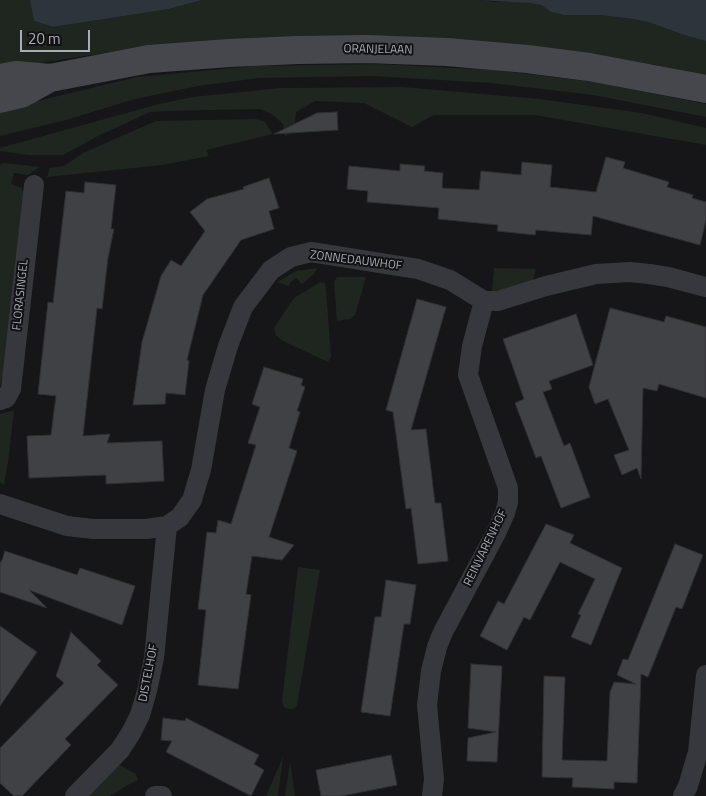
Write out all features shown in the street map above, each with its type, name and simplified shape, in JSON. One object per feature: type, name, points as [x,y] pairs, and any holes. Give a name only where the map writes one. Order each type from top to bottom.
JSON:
[{"type":"street","name":"ORANJELAAN","points":[[0,78],[16,75],[50,78],[149,59],[239,52],[368,49],[447,52],[527,59],[589,67],[706,89]]},
{"type":"street","name":"ORANJELAAN","points":[[0,99],[21,94],[50,78]]},
{"type":"street","name":"FLORASINGEL","points":[[0,400],[6,398],[11,389],[34,185]]},
{"type":"street","name":"ZONNEDAUWHOF","points":[[167,526],[180,517],[192,500],[201,470],[214,390],[228,346],[244,307],[270,270],[291,257],[311,252],[418,269],[450,280],[484,301]]},
{"type":"street","points":[[484,301],[498,301],[546,286],[596,274],[630,272],[649,274],[706,287]]},
{"type":"street","name":"REINVARENHOF","points":[[432,796],[434,779],[427,705],[431,671],[437,647],[443,632],[496,534],[508,502],[508,488],[468,376],[472,346],[484,301]]},
{"type":"street","points":[[0,504],[67,526],[93,530],[146,529],[167,526]]},
{"type":"street","name":"DISTELHOF","points":[[75,796],[120,750],[140,715],[154,658],[167,526]]},
{"type":"street","points":[[683,796],[688,786],[698,752],[706,675]]},
{"type":"street","points":[[155,796],[162,796]]},
{"type":"shaded area","points":[[0,0],[30,0],[34,21],[53,27],[169,9],[202,0],[476,0],[520,2],[541,5],[551,12],[560,14],[600,15],[648,22],[706,41],[706,76],[656,65],[579,53],[144,47],[0,69]]},
{"type":"shaded area","points":[[30,0],[202,0],[169,9],[53,27],[34,21]]},
{"type":"shaded area","points":[[476,0],[706,0],[706,41],[633,19],[600,15],[564,15],[551,12],[541,5]]},
{"type":"shaded area","points":[[378,64],[494,70],[594,82],[706,104],[706,117],[593,95],[491,83],[373,76],[259,78],[198,86],[135,99],[66,120],[0,136],[0,110],[137,77],[255,66]]},
{"type":"shaded area","points":[[403,87],[539,99],[642,113],[706,128],[706,145],[535,115],[434,115],[412,127],[364,103],[315,101],[296,112],[294,132],[285,136],[283,124],[273,115],[260,109],[165,111],[150,112],[98,136],[63,155],[28,155],[0,151],[0,148],[159,104],[193,97],[280,88]]},
{"type":"shaded area","points":[[256,119],[264,121],[273,134],[206,150],[209,156],[162,165],[47,177],[50,168],[64,166],[83,153],[156,121]]},
{"type":"shaded area","points":[[0,164],[40,167],[28,175],[14,173],[11,184],[22,188],[24,198],[4,370],[0,387]]},
{"type":"shaded area","points":[[317,268],[314,274],[302,284],[296,278],[289,286],[277,282],[296,271]]},
{"type":"shaded area","points":[[494,268],[536,269],[533,280],[503,290],[492,291]]},
{"type":"shaded area","points":[[337,277],[366,277],[355,315],[350,319],[337,321],[334,282]]},
{"type":"shaded area","points":[[320,282],[325,283],[326,289],[331,357],[328,362],[281,340],[276,335],[274,328],[294,298]]},
{"type":"shaded area","points":[[14,410],[4,485],[0,482],[0,414]]},
{"type":"shaded area","points":[[298,567],[320,570],[297,705],[295,708],[289,709],[284,707],[282,701]]},
{"type":"shaded area","points":[[283,757],[278,796],[266,796]]},
{"type":"shaded area","points":[[290,761],[295,796],[285,796]]},
{"type":"shaded area","points":[[116,763],[136,774],[138,780],[110,796],[85,796]]},
{"type":"building","points":[[337,112],[338,130],[274,134],[317,113]]},
{"type":"building","points":[[606,157],[625,162],[623,168],[669,182],[667,187],[693,195],[692,198],[706,202],[706,220],[700,245],[593,216],[591,235],[536,230],[535,235],[497,231],[498,225],[438,219],[439,208],[367,202],[368,191],[347,189],[349,166],[400,171],[400,164],[425,166],[424,171],[443,173],[442,188],[479,190],[481,171],[521,175],[522,162],[552,165],[550,187],[596,192]]},
{"type":"building","points":[[269,178],[279,208],[269,211],[274,229],[241,240],[203,295],[187,360],[189,361],[185,395],[166,393],[165,404],[133,405],[142,342],[161,276],[171,260],[181,266],[205,231],[190,212],[207,199],[244,189],[243,187]]},
{"type":"building","points":[[85,182],[116,185],[111,229],[114,229],[108,258],[102,309],[97,308],[83,436],[110,434],[107,443],[162,441],[164,481],[106,484],[106,475],[29,478],[27,436],[51,435],[56,396],[38,394],[48,302],[53,303],[66,191],[84,193]]},
{"type":"building","points":[[417,299],[446,307],[411,430],[426,429],[435,503],[441,503],[448,561],[418,564],[411,508],[406,509],[393,412],[386,410]]},
{"type":"building","points":[[610,308],[664,322],[666,316],[706,327],[706,398],[659,384],[657,391],[643,388],[641,479],[637,468],[622,475],[614,455],[629,450],[608,399],[595,404],[589,387]]},
{"type":"building","points":[[576,314],[593,365],[549,381],[552,389],[543,392],[564,446],[570,443],[590,497],[561,508],[541,456],[536,458],[515,403],[524,399],[503,339]]},
{"type":"building","points":[[264,367],[303,379],[301,385],[305,387],[297,411],[300,412],[289,448],[297,451],[269,537],[294,545],[282,560],[252,556],[246,594],[251,595],[238,689],[198,685],[206,610],[198,609],[207,532],[216,533],[218,520],[231,524],[256,445],[248,443],[260,407],[252,404]]},
{"type":"building","points":[[546,524],[574,535],[570,543],[622,568],[591,645],[571,637],[581,615],[578,614],[595,579],[560,562],[530,620],[524,617],[507,650],[480,636],[498,601],[504,604]]},
{"type":"building","points":[[675,544],[703,555],[682,609],[676,607],[648,677],[641,674],[637,783],[614,782],[614,789],[572,787],[573,778],[542,777],[544,676],[565,677],[562,760],[607,761],[610,692],[614,682],[636,684],[617,675],[623,659],[628,660]]},
{"type":"building","points":[[5,551],[77,575],[80,568],[135,586],[122,625],[29,590],[47,608],[0,592],[0,561],[1,563]]},
{"type":"building","points":[[386,580],[416,585],[410,624],[404,624],[390,716],[361,712],[375,617],[381,617]]},
{"type":"building","points":[[0,626],[37,652],[0,706]]},
{"type":"building","points":[[71,632],[101,661],[97,665],[118,685],[65,739],[71,745],[22,796],[14,796],[0,783],[0,748],[64,683],[56,676]]},
{"type":"building","points":[[471,664],[502,666],[497,762],[467,761],[468,738],[496,732],[468,728]]},
{"type":"building","points":[[163,718],[185,721],[186,718],[259,755],[254,764],[264,770],[251,796],[166,752],[172,741],[161,740]]},
{"type":"building","points":[[391,755],[397,785],[342,796],[321,796],[316,770]]}]
